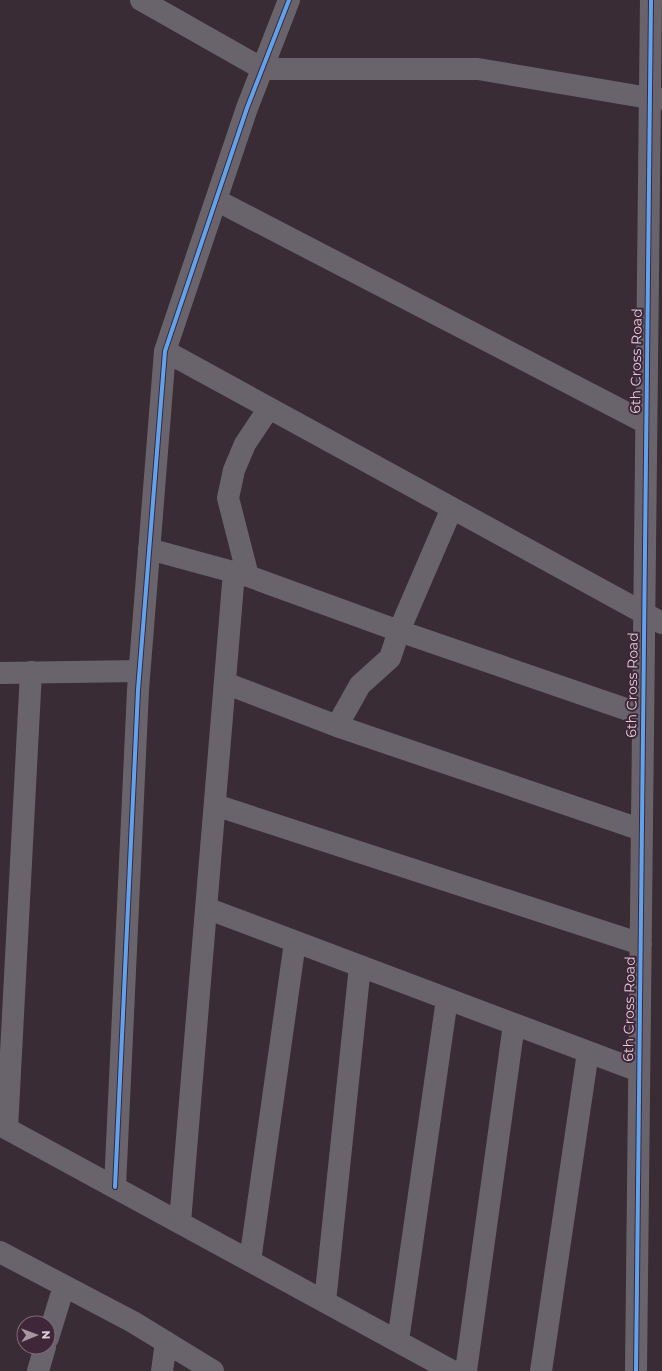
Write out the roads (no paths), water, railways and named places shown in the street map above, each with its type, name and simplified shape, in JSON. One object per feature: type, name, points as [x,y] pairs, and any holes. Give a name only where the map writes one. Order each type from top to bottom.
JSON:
[{"type":"street","points":[[141,0],[263,69],[478,69],[656,98]]},
{"type":"street","points":[[115,1187],[140,671],[165,351],[248,108],[289,0]]},
{"type":"street","name":"6th Cross Road","points":[[636,1371],[643,715],[653,619],[646,423],[656,98],[651,0]]},
{"type":"street","points":[[216,200],[646,423]]},
{"type":"street","points":[[165,351],[653,619]]},
{"type":"street","points":[[180,1222],[225,683],[241,574],[228,498],[234,470],[245,444],[269,408]]},
{"type":"street","points":[[337,726],[360,685],[390,658],[399,631],[452,508]]},
{"type":"street","points":[[149,549],[241,574],[399,631],[643,715]]},
{"type":"street","points":[[0,673],[140,671]]},
{"type":"street","points":[[31,672],[3,1127],[452,1371]]},
{"type":"street","points":[[225,683],[337,726],[642,830]]},
{"type":"street","points":[[214,805],[641,944]]},
{"type":"street","points":[[206,908],[639,1071]]},
{"type":"street","points":[[250,1261],[295,942]]},
{"type":"street","points":[[325,1302],[360,966]]},
{"type":"street","points":[[398,1341],[447,999]]},
{"type":"street","points":[[466,1371],[514,1024]]},
{"type":"street","points":[[540,1371],[588,1052]]},
{"type":"street","points":[[0,1252],[133,1322],[212,1371]]},
{"type":"street","points":[[55,1315],[64,1286]]},
{"type":"street","points":[[162,1371],[166,1342]]},
{"type":"street","points":[[38,1371],[43,1355]]}]
